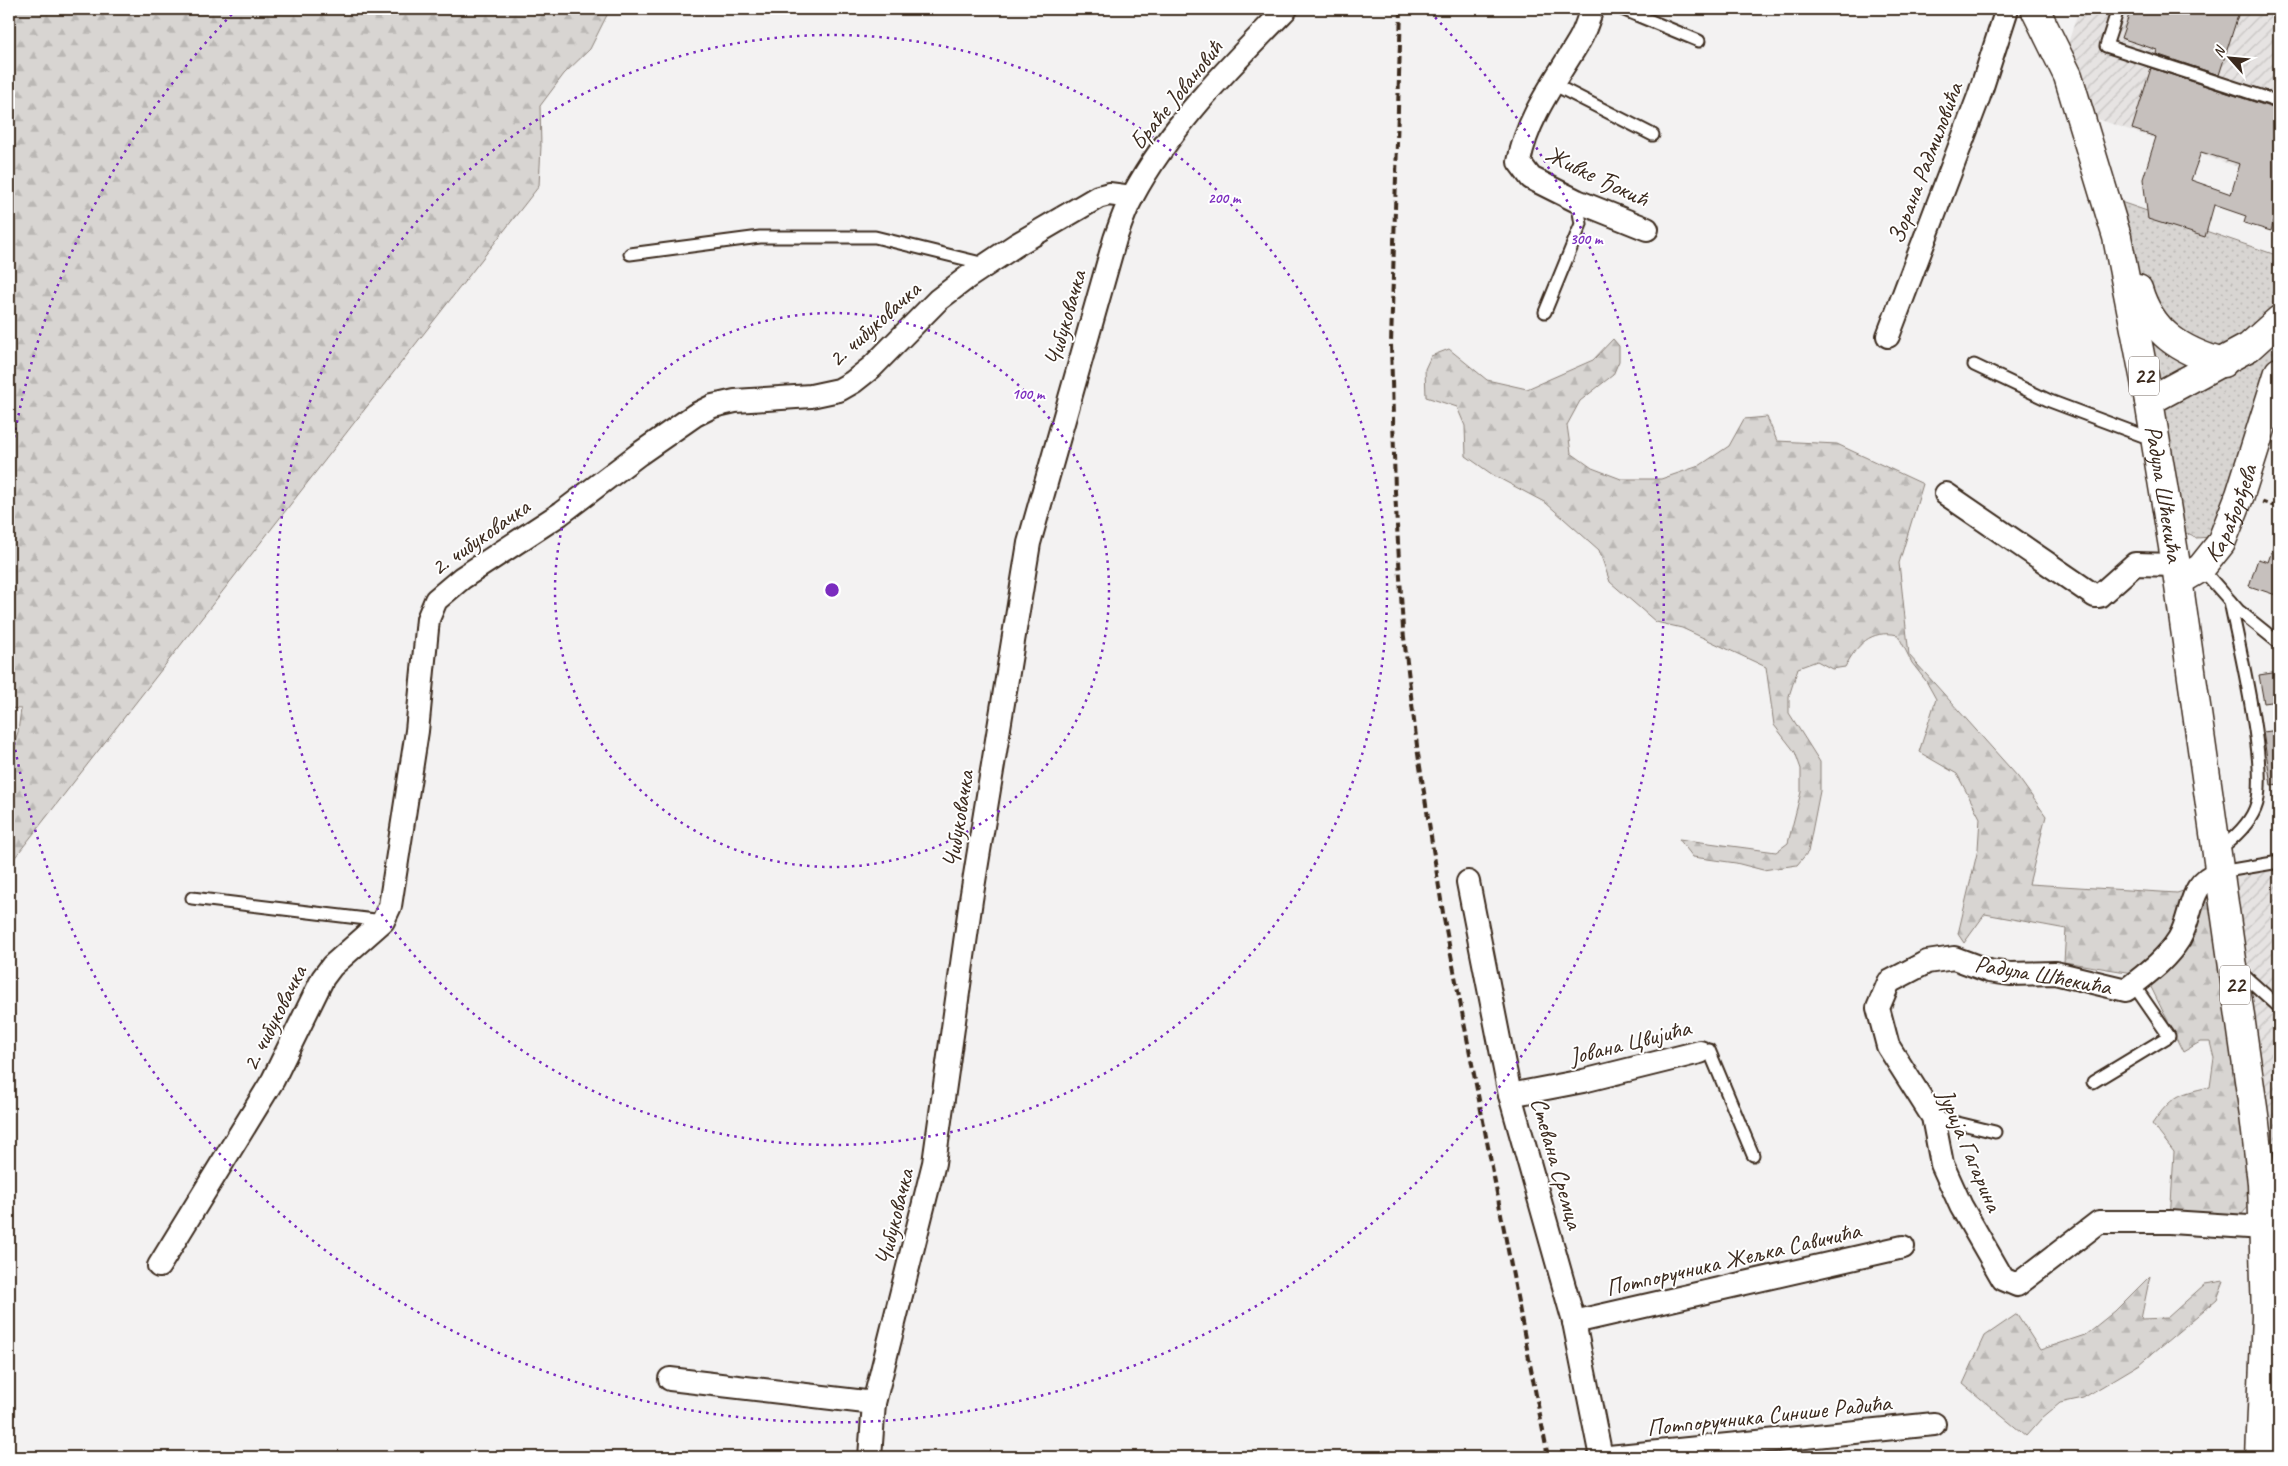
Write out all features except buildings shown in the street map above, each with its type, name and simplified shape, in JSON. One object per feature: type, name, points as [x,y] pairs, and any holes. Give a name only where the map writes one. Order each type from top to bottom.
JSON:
[{"type":"main road","name":"Радула Шћекића","points":[[2035,9],[2068,76],[2117,237],[2156,440],[2185,571],[2219,862],[2262,1184],[2266,1316],[2260,1457]]},
{"type":"main road","points":[[2117,237],[2126,250],[2144,306],[2159,329],[2176,344],[2223,363]]},
{"type":"main road","points":[[2149,401],[2223,363],[2257,342],[2279,320]]},
{"type":"main road","name":"Карађорђева","points":[[2185,571],[2221,543],[2240,495],[2279,372]]},
{"type":"street","name":"Браће Јовановић","points":[[1132,197],[1155,159],[1188,116],[1248,48],[1286,9]]},
{"type":"street","name":"Живке Ђокић","points":[[1592,9],[1580,40],[1551,83],[1522,143],[1519,162],[1531,178],[1577,201],[1647,229]]},
{"type":"street","name":"Зорана Радмиловића","points":[[1888,336],[1979,96],[2008,9]]},
{"type":"street","name":"2. чибуковачка","points":[[159,1266],[273,1080],[323,978],[332,966],[383,921],[390,906],[417,731],[428,619],[436,600],[462,578],[560,514],[639,454],[695,415],[713,406],[736,401],[811,396],[840,390],[872,367],[938,300],[987,264],[1098,197],[1118,194],[1132,197]]},
{"type":"street","name":"Чибуковачка","points":[[870,1457],[874,1404],[934,1162],[971,900],[1030,543],[1115,239],[1132,197]]},
{"type":"street","points":[[1946,494],[2095,596],[2104,592],[2135,564],[2185,571]]},
{"type":"street","name":"Радула Шћекића","points":[[1954,958],[1990,971],[2010,974],[2055,973],[2126,990],[2159,965],[2179,938],[2199,886],[2219,862]]},
{"type":"street","name":"Стевана Сремца","points":[[1468,882],[1510,1095],[1574,1322],[1601,1457]]},
{"type":"street","name":"Јурија Гагарина","points":[[1954,958],[1927,962],[1890,982],[1878,1008],[1888,1046],[1933,1116],[1942,1164],[1961,1206],[2003,1279],[2017,1285],[2099,1222],[2170,1222],[2264,1228]]},
{"type":"street","name":"Јована Цвијића","points":[[1510,1095],[1584,1081],[1700,1052]]},
{"type":"street","name":"Потпоручника Жељка Савичића","points":[[1574,1322],[1903,1247]]},
{"type":"street","points":[[670,1379],[874,1404]]},
{"type":"street","name":"Потпоручника Синише Радића","points":[[1609,1457],[1934,1424]]},
{"type":"lane","points":[[1622,9],[1699,41]]},
{"type":"lane","points":[[2118,9],[2106,46],[2279,102]]},
{"type":"lane","points":[[1551,83],[1653,135]]},
{"type":"lane","points":[[1545,312],[1581,224],[1577,201]]},
{"type":"lane","points":[[630,254],[760,237],[874,237],[987,264]]},
{"type":"lane","points":[[1974,366],[2050,401],[2156,440]]},
{"type":"lane","points":[[2185,571],[2230,601],[2245,616],[2279,643]]},
{"type":"lane","points":[[2219,862],[2256,808],[2262,749],[2230,601]]},
{"type":"lane","points":[[2219,862],[2279,862]]},
{"type":"lane","points":[[192,898],[383,921]]},
{"type":"lane","points":[[2232,965],[2279,1007]]},
{"type":"lane","points":[[2093,1082],[2169,1036],[2133,984]]},
{"type":"lane","name":"Јована Цвијића","points":[[1700,1052],[1708,1050],[1753,1155]]},
{"type":"lane","points":[[1933,1116],[1995,1132]]},
{"type":"shaded area","points":[[2079,9],[2279,9],[2279,181],[2080,113],[2062,62]]},
{"type":"shaded area","points":[[2279,863],[2279,1414],[2262,1414],[2264,1228],[2220,872]]},
{"type":"green space","points":[[9,9],[610,9],[590,49],[564,74],[540,106],[539,186],[9,865],[9,758],[18,732],[21,709],[9,708]]},
{"type":"green space","points":[[2106,197],[2279,256],[2279,372],[2212,537],[2196,538],[2183,532]]},
{"type":"green space","points":[[1613,339],[1619,346],[1619,361],[1613,375],[1580,401],[1567,425],[1571,453],[1592,468],[1621,479],[1661,479],[1699,466],[1729,446],[1744,419],[1767,417],[1777,441],[1837,444],[1923,484],[1899,563],[1909,655],[2018,777],[2046,816],[2029,884],[2177,893],[2199,886],[2206,879],[2243,1039],[2250,1205],[2239,1217],[2170,1222],[2174,1152],[2152,1124],[2170,1102],[2182,1094],[2210,1087],[2214,1058],[2210,1042],[2200,1042],[2183,1052],[2145,975],[2064,962],[2066,929],[1985,914],[1964,943],[1958,934],[1978,849],[1980,818],[1957,774],[1919,752],[1936,699],[1926,681],[1912,663],[1898,635],[1880,634],[1865,640],[1854,652],[1845,667],[1832,669],[1817,661],[1798,668],[1789,696],[1789,713],[1820,762],[1820,791],[1808,852],[1797,865],[1763,870],[1736,863],[1693,857],[1679,839],[1776,852],[1788,843],[1801,792],[1801,769],[1795,752],[1774,725],[1766,667],[1682,628],[1656,622],[1610,582],[1599,550],[1546,503],[1493,475],[1466,456],[1465,426],[1457,407],[1426,397],[1425,369],[1431,356],[1449,349],[1487,380],[1527,389],[1593,360]]},
{"type":"green space","points":[[2150,1276],[2141,1319],[2167,1318],[2205,1284],[2224,1281],[2217,1299],[2140,1364],[2083,1398],[2060,1403],[2042,1418],[2026,1436],[1963,1384],[1985,1336],[2017,1314],[2040,1350],[2085,1335],[2115,1311]]},
{"type":"railway","points":[[1401,9],[1391,344],[1395,491],[1403,629],[1418,754],[1444,919],[1548,1457]]}]
